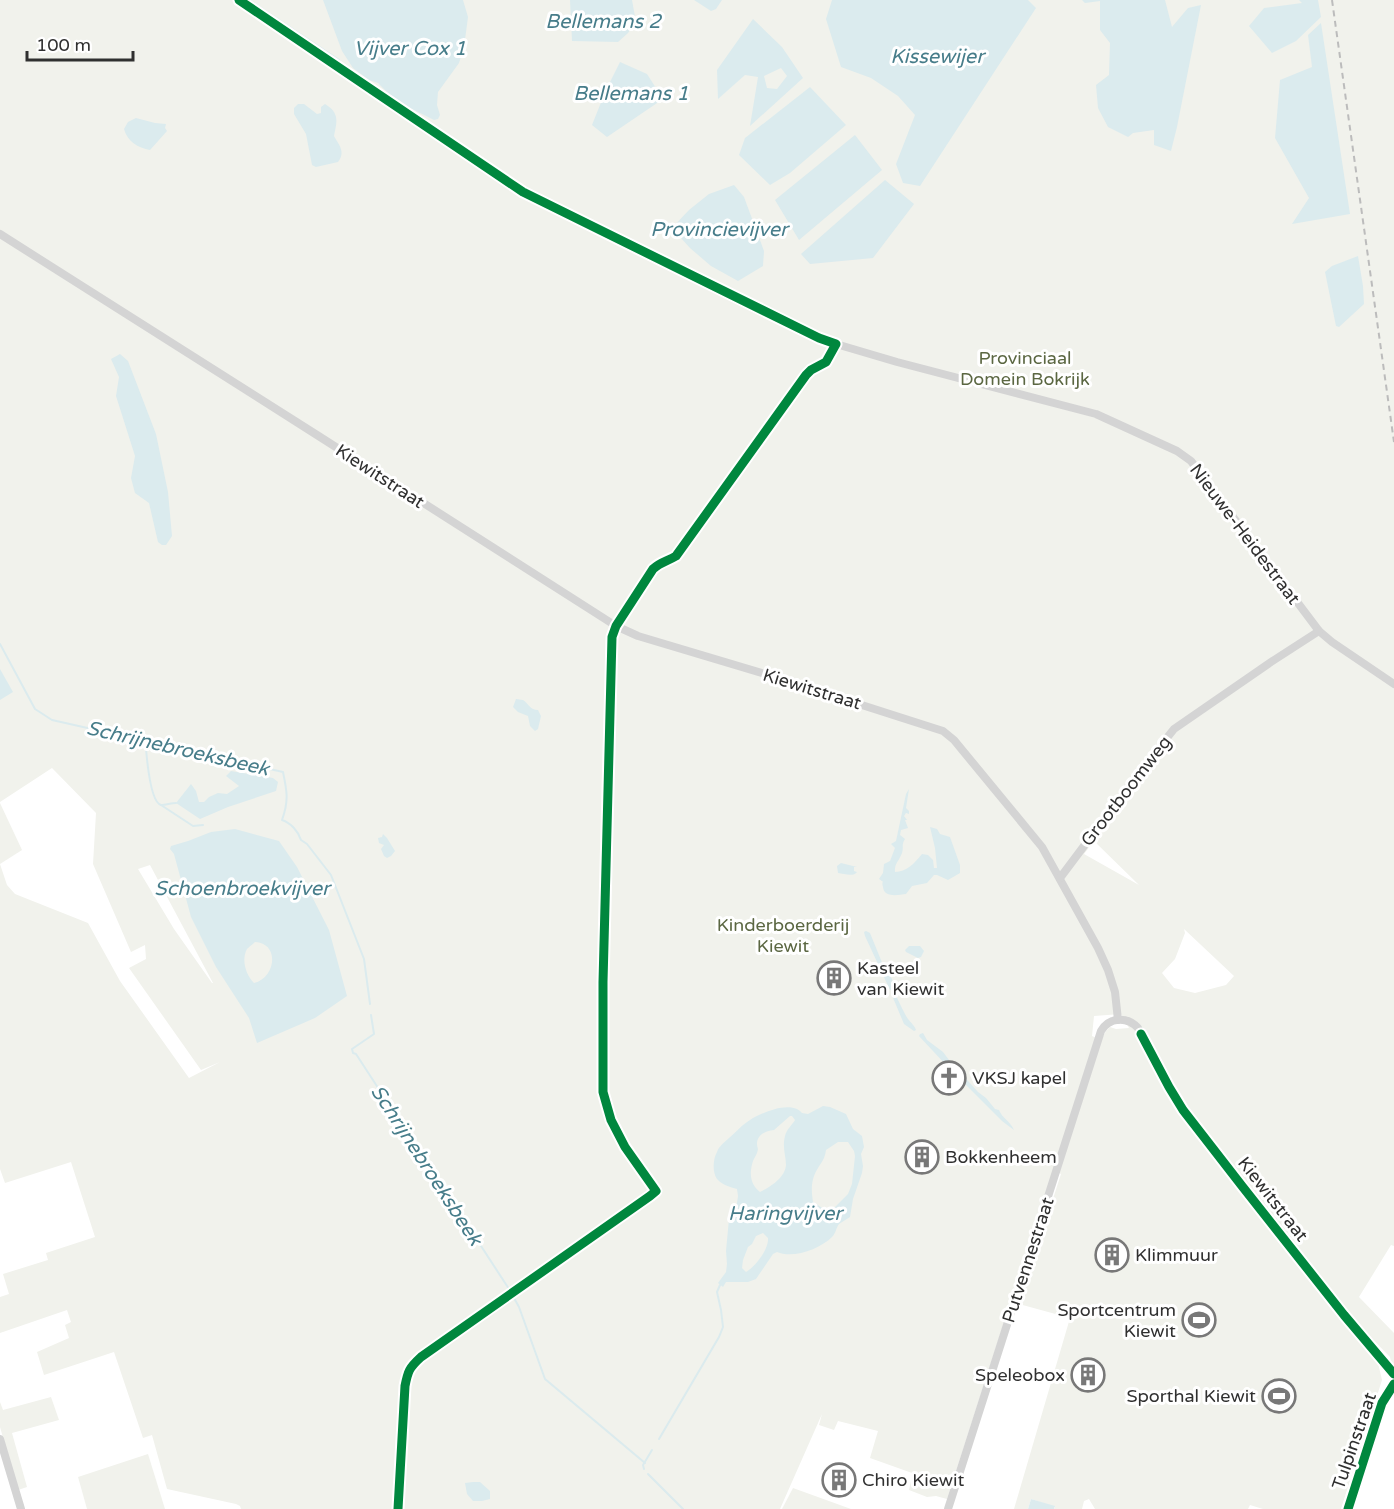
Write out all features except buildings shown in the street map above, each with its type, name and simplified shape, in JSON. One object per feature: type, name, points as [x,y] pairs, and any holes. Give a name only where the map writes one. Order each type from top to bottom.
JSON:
[{"type":"street","name":"Kiewitstraat","points":[[0,234],[616,626],[648,639],[943,731],[954,740],[1042,847],[1108,970],[1118,1020],[1126,1020],[1138,1028],[1183,1110],[1344,1315],[1394,1374]]},
{"type":"street","points":[[0,245],[11,241]]},
{"type":"street","name":"Nieuwe-Heidestraat","points":[[836,344],[1096,414],[1177,451],[1191,461],[1318,631],[1394,684]]},
{"type":"street","points":[[616,626],[612,637],[603,982],[603,1092],[611,1120],[625,1147],[656,1191]]},
{"type":"street","name":"Grootboomweg","points":[[1060,878],[1174,729],[1318,631]]},
{"type":"street","name":"Putvennestraat","points":[[948,1509],[1101,1031],[1110,1022],[1118,1020]]},
{"type":"street","name":"Tulpinstraat","points":[[1348,1509],[1382,1403],[1394,1384]]},
{"type":"street","points":[[0,1439],[21,1509]]},
{"type":"green space","points":[[0,0],[1394,0],[1394,1246],[1391,1245],[1359,1297],[1394,1333],[1394,1376],[1390,1357],[1343,1309],[1244,1195],[1378,1363],[1382,1380],[1341,1509],[1263,1509],[1250,1505],[1248,1509],[1095,1509],[1089,1499],[1084,1501],[1082,1509],[1054,1509],[1055,1507],[1031,1499],[1028,1509],[1014,1509],[1070,1318],[1019,1304],[1061,1174],[1053,1170],[947,1499],[936,1496],[927,1497],[909,1490],[911,1481],[923,1485],[926,1478],[870,1458],[878,1431],[838,1421],[834,1430],[819,1425],[822,1414],[780,1509],[241,1509],[236,1504],[167,1489],[152,1435],[143,1438],[114,1352],[44,1375],[37,1352],[69,1338],[65,1325],[71,1322],[67,1310],[0,1333],[0,1297],[9,1294],[3,1274],[48,1260],[46,1253],[95,1237],[71,1162],[5,1183],[0,1169],[0,864],[7,885],[15,894],[88,923],[120,981],[189,1078],[220,1062],[201,1070],[129,968],[146,959],[145,945],[131,952],[93,864],[96,813],[52,768],[0,802]],"holes":[[[1094,841],[1139,885],[1084,854]],[[150,865],[213,983],[174,929],[138,869]],[[1184,929],[1234,976],[1226,985],[1195,993],[1174,988],[1162,973],[1175,959],[1185,933]],[[1121,1014],[1129,1028],[1110,1027],[1101,1040],[1092,1036],[1094,1016]]]},
{"type":"green space","points":[[0,803],[22,850],[0,864]]},
{"type":"green space","points":[[51,1397],[59,1420],[12,1433],[27,1487],[18,1490],[0,1427],[0,1402],[3,1410]]},
{"type":"green space","points":[[148,1454],[165,1509],[87,1509],[78,1477]]},
{"type":"green space","points":[[793,1488],[851,1509],[782,1509]]},
{"type":"water","name":"Vijver Cox 1","points":[[323,0],[463,0],[468,17],[464,47],[459,63],[438,92],[437,105],[440,115],[438,119],[434,120],[410,108],[390,95],[378,83],[369,80],[353,68],[342,51]]},
{"type":"water","name":"Bellemans 2","points":[[570,0],[632,0],[636,22],[618,42],[572,41]]},
{"type":"water","points":[[694,0],[722,0],[716,9],[711,11]]},
{"type":"water","name":"Kissewijer","points":[[832,0],[1028,0],[1036,8],[920,186],[903,183],[896,164],[915,115],[898,96],[871,78],[841,67],[826,19]]},
{"type":"water","points":[[1082,0],[1165,0],[1172,27],[1188,8],[1201,5],[1171,151],[1154,145],[1154,130],[1133,133],[1128,137],[1108,127],[1098,108],[1096,85],[1109,75],[1110,43],[1100,30],[1100,1],[1085,3]]},
{"type":"water","points":[[1299,0],[1318,0],[1321,17],[1296,41],[1272,53],[1249,26],[1264,8],[1302,3]]},
{"type":"water","points":[[753,19],[782,47],[803,78],[750,126],[758,77],[745,75],[718,99],[717,70]],"holes":[[[781,68],[787,76],[777,89],[767,88],[764,76]]]},
{"type":"water","points":[[1321,23],[1350,214],[1292,224],[1309,198],[1275,138],[1280,80],[1312,67],[1308,35]]},
{"type":"water","name":"Bellemans 1","points":[[620,62],[647,74],[663,99],[607,137],[592,125]]},
{"type":"water","points":[[810,87],[846,125],[790,173],[770,185],[739,155],[745,138]]},
{"type":"water","points":[[298,104],[304,104],[317,114],[321,113],[321,107],[325,104],[333,111],[336,122],[334,136],[342,152],[338,162],[316,167],[312,165],[306,134],[294,114],[294,108]]},
{"type":"water","points":[[136,118],[166,124],[167,131],[150,150],[141,148],[125,133],[124,129],[128,122]]},
{"type":"water","points":[[855,135],[882,170],[799,240],[775,200]]},
{"type":"water","points":[[885,180],[914,204],[873,258],[810,264],[801,254]]},
{"type":"water","name":"Provincievijver","points":[[734,185],[744,197],[764,251],[763,266],[738,281],[711,266],[672,228],[709,194]]},
{"type":"water","points":[[1358,256],[1364,304],[1339,327],[1336,326],[1325,272],[1332,266]]},
{"type":"water","points":[[120,354],[128,361],[156,434],[168,492],[172,536],[166,545],[158,542],[149,503],[135,493],[131,478],[135,456],[116,396],[119,377],[111,359]]},
{"type":"water","points":[[0,669],[13,692],[0,700]]},
{"type":"water","points":[[516,699],[523,700],[531,708],[538,710],[541,716],[538,729],[535,731],[530,726],[528,716],[513,707]]},
{"type":"water","points":[[231,771],[273,778],[278,782],[276,791],[200,819],[176,803],[191,784],[199,802],[204,802],[218,793],[227,794],[239,786],[226,776]]},
{"type":"water","points":[[909,789],[906,808],[909,814],[906,813],[904,816],[908,828],[901,830],[900,835],[905,839],[895,872],[910,866],[922,854],[928,855],[933,860],[934,868],[937,868],[930,827],[950,837],[960,865],[960,873],[948,880],[934,875],[927,883],[912,886],[906,894],[892,895],[884,891],[883,882],[879,879],[883,873],[884,864],[890,861],[895,848],[891,844],[896,841]]},
{"type":"water","name":"Schoenbroekvijver","points":[[235,829],[279,841],[297,867],[329,930],[347,996],[315,1018],[257,1043],[249,1018],[216,967],[191,917],[174,854],[170,849],[171,846],[211,832]],"holes":[[[255,942],[263,944],[271,954],[271,968],[267,975],[254,983],[245,967],[245,953]]]},
{"type":"water","points":[[383,834],[395,851],[387,858],[381,849],[384,845],[379,843],[378,838]]},
{"type":"water","points":[[841,863],[857,867],[854,867],[856,874],[838,873],[837,866]]},
{"type":"water","points":[[866,931],[870,933],[895,989],[890,990],[865,936]]},
{"type":"water","points":[[909,946],[920,946],[924,951],[921,957],[918,958],[906,952]]},
{"type":"water","points":[[894,992],[916,1030],[904,1024],[891,993]]},
{"type":"water","points":[[923,1033],[927,1040],[943,1052],[978,1092],[995,1109],[999,1110],[1014,1130],[961,1081],[919,1036]]},
{"type":"water","name":"Haringvijver","points":[[823,1106],[830,1107],[846,1114],[853,1129],[862,1136],[864,1147],[861,1154],[862,1173],[853,1199],[850,1217],[839,1224],[832,1237],[821,1245],[806,1252],[783,1254],[777,1252],[773,1254],[756,1279],[748,1282],[726,1282],[723,1287],[718,1283],[726,1272],[729,1219],[738,1196],[737,1189],[724,1184],[715,1176],[714,1162],[718,1150],[745,1124],[762,1114],[791,1107],[808,1114]],"holes":[[[792,1116],[795,1120],[784,1140],[785,1170],[776,1182],[760,1192],[752,1182],[751,1174],[753,1161],[758,1151],[759,1137],[774,1130]],[[838,1142],[848,1142],[855,1156],[852,1184],[848,1194],[835,1207],[824,1209],[813,1202],[812,1188],[814,1176],[826,1150]],[[763,1233],[768,1238],[768,1242],[761,1257],[746,1272],[742,1268],[743,1260],[756,1236]]]},
{"type":"water","points":[[480,1482],[490,1491],[490,1499],[473,1501],[467,1494],[465,1483]]},
{"type":"water","points":[[1031,1499],[1055,1506],[1054,1509],[1028,1509]]},
{"type":"waterway","points":[[249,0],[339,60]]},
{"type":"waterway","name":"Schrijnebroeksbeek","points":[[0,644],[35,709],[52,720],[283,772],[287,796],[282,820],[294,828],[301,840],[307,844],[331,875],[364,959],[370,1004]]},
{"type":"waterway","points":[[149,744],[146,745],[146,754],[154,796],[161,805],[176,803]]},
{"type":"waterway","points":[[161,805],[193,826],[203,825]]},
{"type":"waterway","name":"Schrijnebroeksbeek","points":[[371,1015],[374,1034],[352,1049],[353,1053],[356,1054],[509,1289]]},
{"type":"waterway","points":[[659,1439],[723,1327],[717,1292],[720,1285]]},
{"type":"waterway","name":"Schrijnebroeksbeek","points":[[514,1298],[545,1379],[645,1463]]},
{"type":"waterway","name":"Schrijnebroeksbeek","points":[[644,1469],[643,1465],[652,1450]]},
{"type":"waterway","name":"Schrijnebroeksbeek","points":[[648,1474],[683,1509]]},
{"type":"railway","points":[[1332,0],[1394,442]]},
{"type":"cycle path","points":[[239,0],[523,192],[819,338],[836,344],[826,362],[806,375],[676,556],[653,569],[616,626],[612,637],[603,982],[603,1092],[611,1120],[625,1147],[656,1191],[421,1357],[411,1367],[405,1386],[398,1509]]},
{"type":"cycle path","points":[[1141,1034],[1183,1110],[1344,1315],[1394,1374]]},
{"type":"cycle path","points":[[1348,1509],[1382,1403],[1394,1384]]},
{"type":"place","name":"Kasteel van Kiewit","points":[[834,978]]},
{"type":"place","name":"VKSJ kapel","points":[[949,1078]]},
{"type":"place","name":"Bokkenheem","points":[[922,1157]]},
{"type":"place","name":"Klimmuur","points":[[1112,1255]]},
{"type":"place","name":"Sportcentrum Kiewit","points":[[1199,1320]]},
{"type":"place","name":"Speleobox","points":[[1088,1375]]},
{"type":"place","name":"Sporthal Kiewit","points":[[1279,1396]]},
{"type":"place","name":"Chiro Kiewit","points":[[839,1480]]},
{"type":"park label","name":"Provinciaal Domein Bokrijk","points":[[1025,368]]},
{"type":"park label","name":"Kinderboerderij Kiewit","points":[[783,935]]}]
